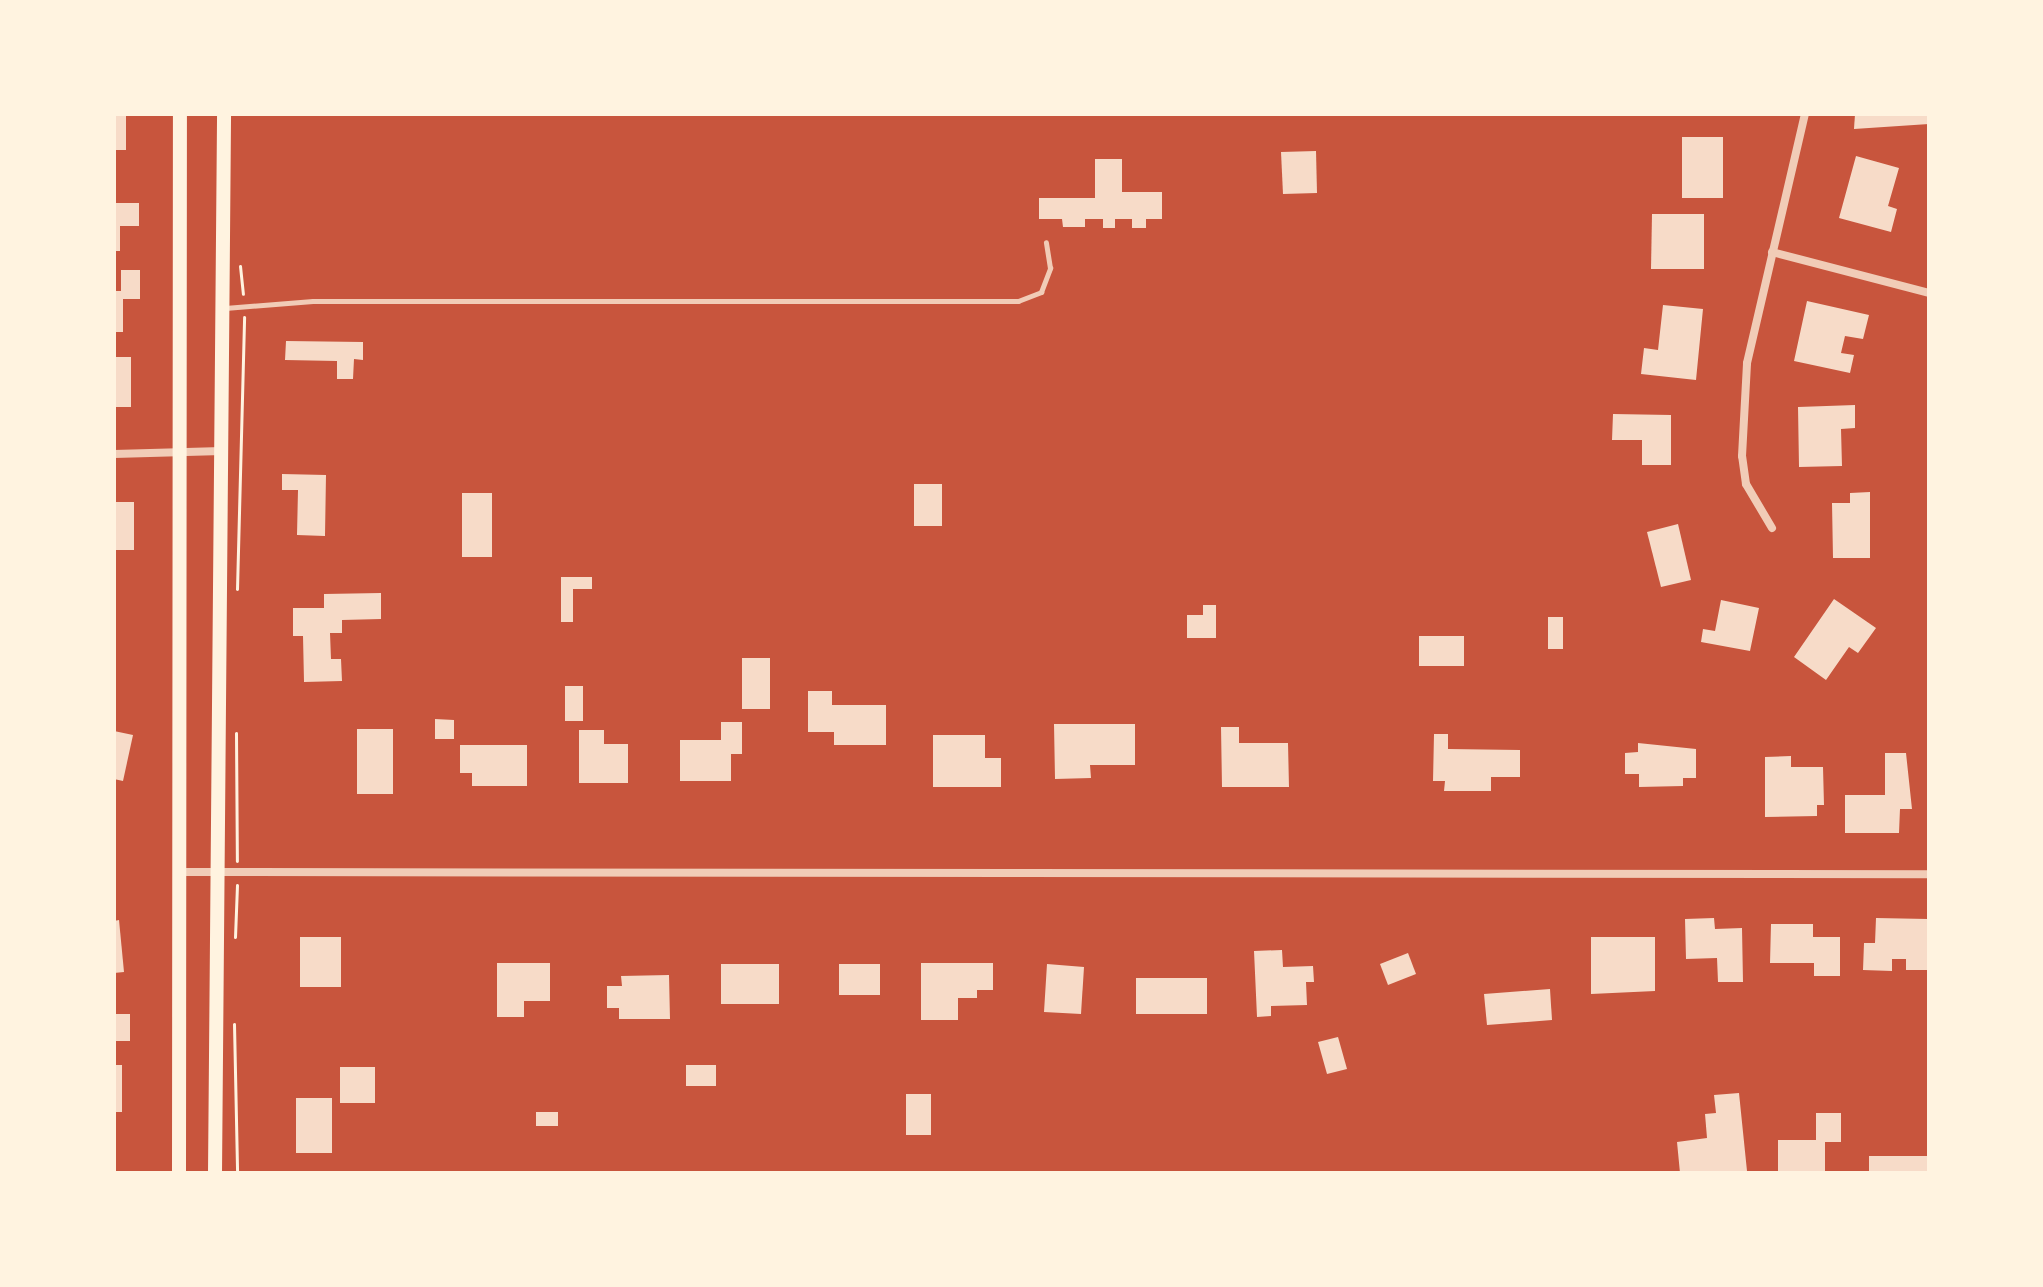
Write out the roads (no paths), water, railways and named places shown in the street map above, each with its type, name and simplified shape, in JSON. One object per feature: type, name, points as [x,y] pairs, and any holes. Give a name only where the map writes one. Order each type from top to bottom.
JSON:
[{"type":"main road","points":[[179,1173],[182,872],[180,114]]},
{"type":"main road","points":[[215,1173],[224,114]]},
{"type":"street","points":[[1772,528],[1746,484],[1742,456],[1750,339],[1805,114]]},
{"type":"street","points":[[1772,252],[1929,293]]},
{"type":"street","points":[[114,454],[222,451]]},
{"type":"street","points":[[182,872],[1929,874]]},
{"type":"lane","points":[[224,308],[329,301],[1018,301],[1041,292],[1050,268],[1046,242]]}]
